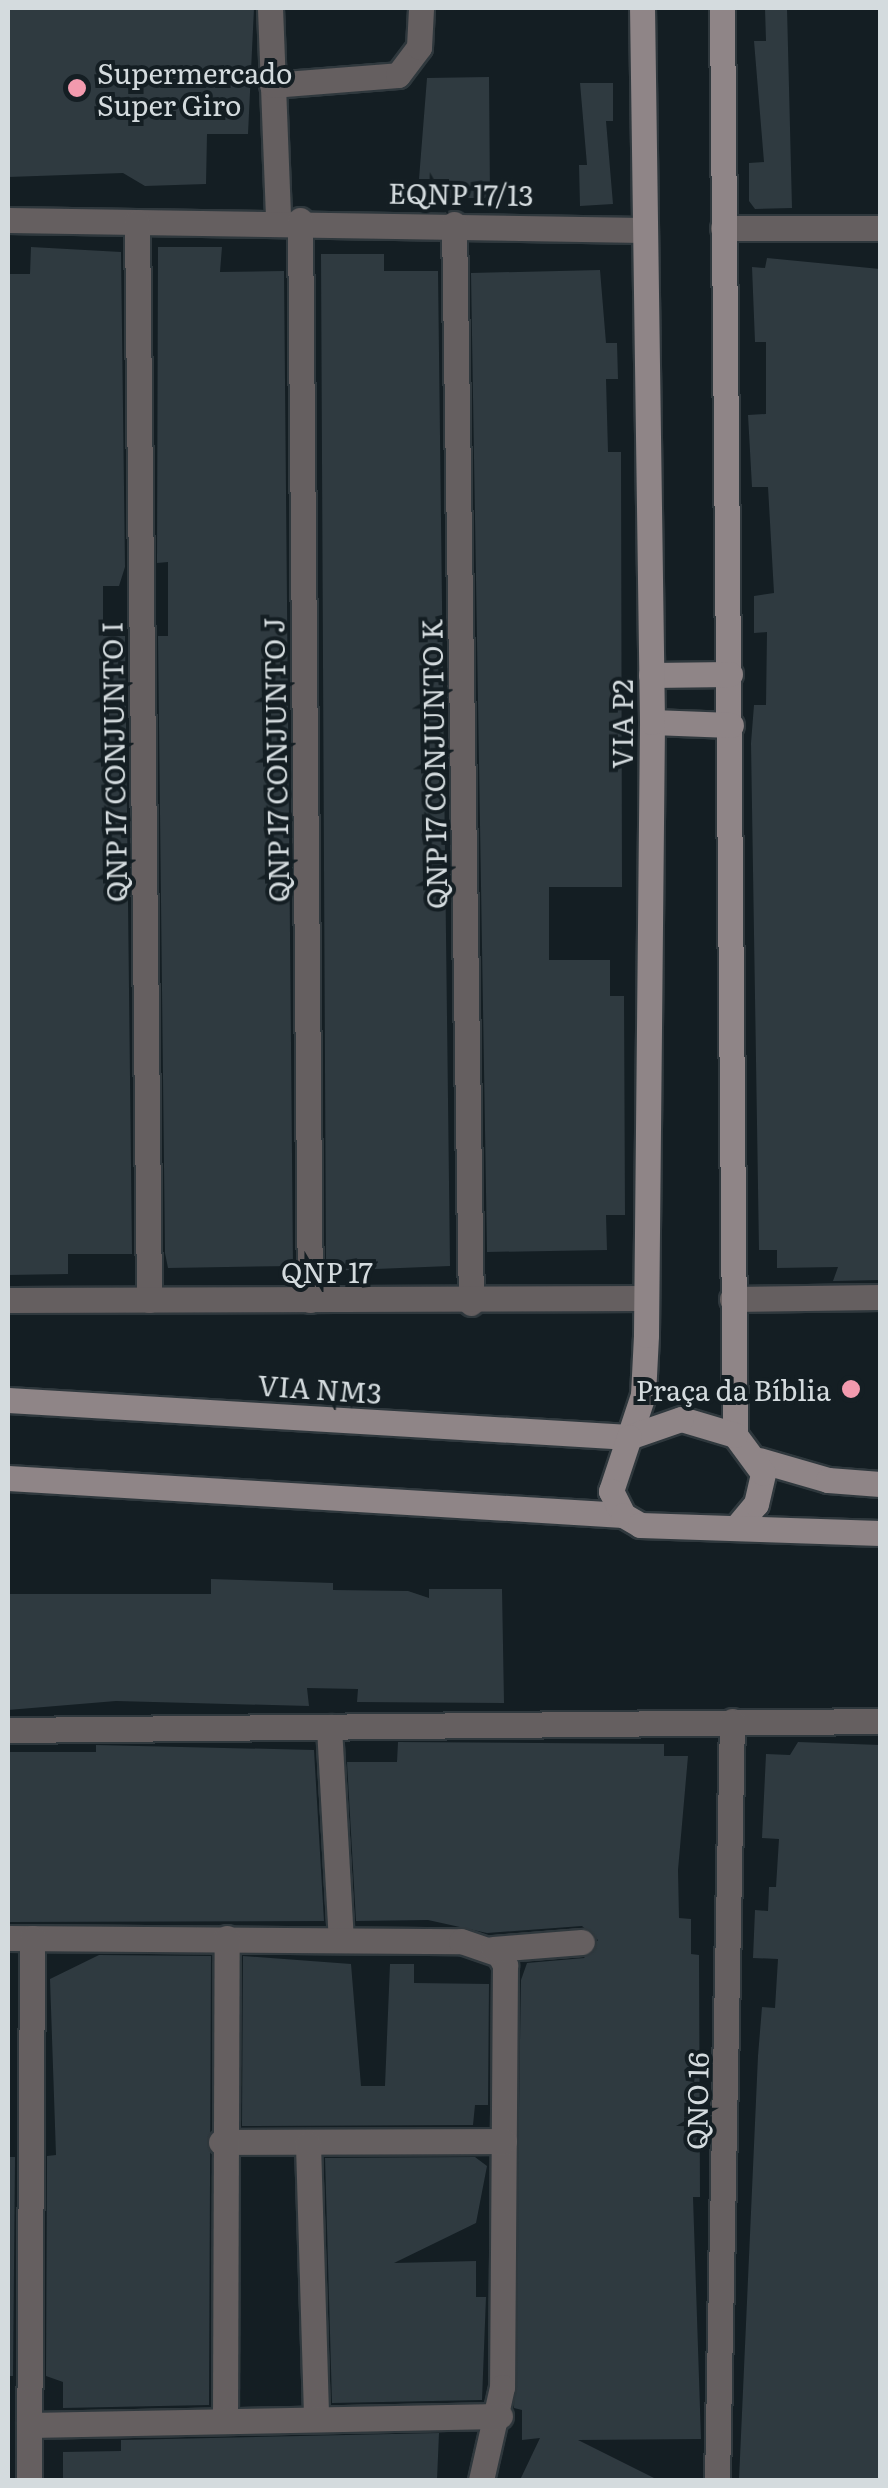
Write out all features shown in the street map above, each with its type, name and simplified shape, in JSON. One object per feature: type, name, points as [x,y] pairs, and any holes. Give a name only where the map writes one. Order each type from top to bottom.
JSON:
[{"type":"main road","name":"VIA P2","points":[[629,1437],[643,1394],[652,722],[642,8]]},
{"type":"main road","points":[[722,8],[736,1435]]},
{"type":"main road","points":[[651,675],[730,674]]},
{"type":"main road","points":[[652,722],[731,725]]},
{"type":"main road","name":"VIA NM3","points":[[8,1400],[71,1400],[629,1437]]},
{"type":"main road","points":[[8,1411],[71,1400]]},
{"type":"main road","points":[[623,1516],[611,1475],[629,1437],[682,1419],[736,1435],[759,1460],[828,1480],[880,1484]]},
{"type":"main road","points":[[739,1524],[762,1485],[759,1460]]},
{"type":"main road","points":[[8,1478],[623,1516],[670,1531],[739,1524],[880,1533]]},
{"type":"street","points":[[270,8],[272,85],[289,220]]},
{"type":"street","points":[[272,85],[398,75],[419,47],[421,8]]},
{"type":"street","name":"EQNP 17/13","points":[[8,220],[289,220],[643,230]]},
{"type":"street","name":"QNP 17 CONJUNTO J","points":[[289,220],[310,1300]]},
{"type":"street","name":"QNP 17 CONJUNTO I","points":[[137,222],[149,1300]]},
{"type":"street","name":"QNP 17 CONJUNTO K","points":[[454,224],[471,1302]]},
{"type":"street","points":[[724,228],[880,228]]},
{"type":"street","points":[[732,1299],[880,1297]]},
{"type":"street","name":"QNP 17","points":[[8,1300],[471,1302],[646,1298]]},
{"type":"street","name":"QNO 16","points":[[717,2480],[732,1722]]},
{"type":"street","points":[[8,1730],[880,1722]]},
{"type":"street","points":[[330,1728],[341,1939]]},
{"type":"street","points":[[29,2480],[28,2425],[18,2393],[20,1938],[341,1939],[492,1949],[582,1942]]},
{"type":"street","points":[[225,2417],[221,2142],[227,1938]]},
{"type":"street","points":[[480,2480],[500,2416],[505,1965],[492,1949]]},
{"type":"street","points":[[221,2142],[504,2140]]},
{"type":"street","points":[[308,2144],[316,2418]]},
{"type":"street","points":[[28,2425],[225,2417],[500,2416]]},
{"type":"building","points":[[8,8],[254,8],[248,134],[207,134],[206,184],[145,186],[123,173],[8,177]]},
{"type":"building","points":[[765,8],[787,8],[792,208],[755,209],[749,201],[749,163],[764,162],[754,41],[766,41]]},
{"type":"building","points":[[489,77],[490,198],[450,198],[449,179],[419,179],[427,78]]},
{"type":"building","points":[[580,83],[613,83],[613,121],[606,121],[613,204],[580,206],[579,165],[587,165]]},
{"type":"building","points":[[31,247],[121,252],[125,567],[119,586],[103,586],[103,636],[125,636],[132,1254],[68,1254],[68,1274],[8,1275],[8,274],[30,274]]},
{"type":"building","points":[[158,247],[222,247],[220,272],[284,271],[293,1266],[168,1268],[165,1253],[158,636],[168,636],[168,562],[157,563]]},
{"type":"building","points":[[321,254],[384,254],[384,271],[438,271],[450,1266],[326,1271]]},
{"type":"building","points":[[767,258],[880,269],[880,1280],[833,1281],[838,1267],[777,1268],[777,1250],[759,1250],[751,743],[754,705],[766,705],[767,632],[754,633],[754,596],[774,593],[768,487],[752,487],[748,415],[766,414],[766,342],[755,342],[752,267],[765,268]]},
{"type":"building","points":[[600,270],[606,343],[617,343],[618,379],[606,379],[608,452],[621,452],[622,887],[549,887],[549,960],[610,960],[610,996],[624,996],[625,1215],[606,1215],[607,1250],[487,1252],[471,273]]},
{"type":"building","points":[[211,1579],[333,1583],[333,1590],[408,1591],[429,1598],[429,1589],[502,1589],[504,1703],[357,1702],[358,1689],[307,1688],[309,1706],[116,1701],[8,1710],[8,1594],[211,1594]]},
{"type":"building","points":[[398,1742],[664,1744],[664,1756],[688,1756],[678,1870],[679,1918],[691,1919],[691,1954],[699,1955],[700,2197],[693,2197],[701,2439],[578,2440],[658,2480],[520,2480],[540,2438],[522,2440],[522,2410],[514,2408],[521,1980],[527,1963],[584,1958],[598,1940],[582,1926],[487,1933],[428,1920],[356,1921],[347,1762],[397,1762]]},
{"type":"building","points":[[798,1742],[880,1745],[880,2480],[739,2480],[758,2056],[762,2007],[775,2008],[778,1959],[753,1958],[755,1910],[768,1911],[769,1887],[776,1887],[779,1839],[762,1838],[766,1754],[790,1755]]},
{"type":"building","points":[[96,1745],[314,1750],[324,1921],[8,1922],[8,1752],[96,1752]]},
{"type":"building","points":[[99,1955],[211,1956],[209,2405],[63,2408],[63,2382],[46,2376],[47,2156],[56,2155],[50,1979]]},
{"type":"building","points":[[243,1956],[351,1964],[361,2086],[385,2086],[390,1964],[414,1964],[414,1983],[489,1984],[488,2105],[475,2105],[473,2125],[242,2126]]},
{"type":"building","points":[[8,2157],[15,2157],[13,2376],[8,2376]]},
{"type":"building","points":[[475,2157],[487,2166],[476,2223],[394,2263],[476,2261],[476,2297],[486,2297],[482,2400],[332,2403],[325,2158]]},
{"type":"building","points":[[439,2433],[437,2480],[63,2480],[63,2452],[121,2451],[121,2440]]},
{"type":"place","name":"Supermercado Super Giro","points":[[77,88]]},
{"type":"place","name":"Praça da Bíblia","points":[[851,1389]]}]
